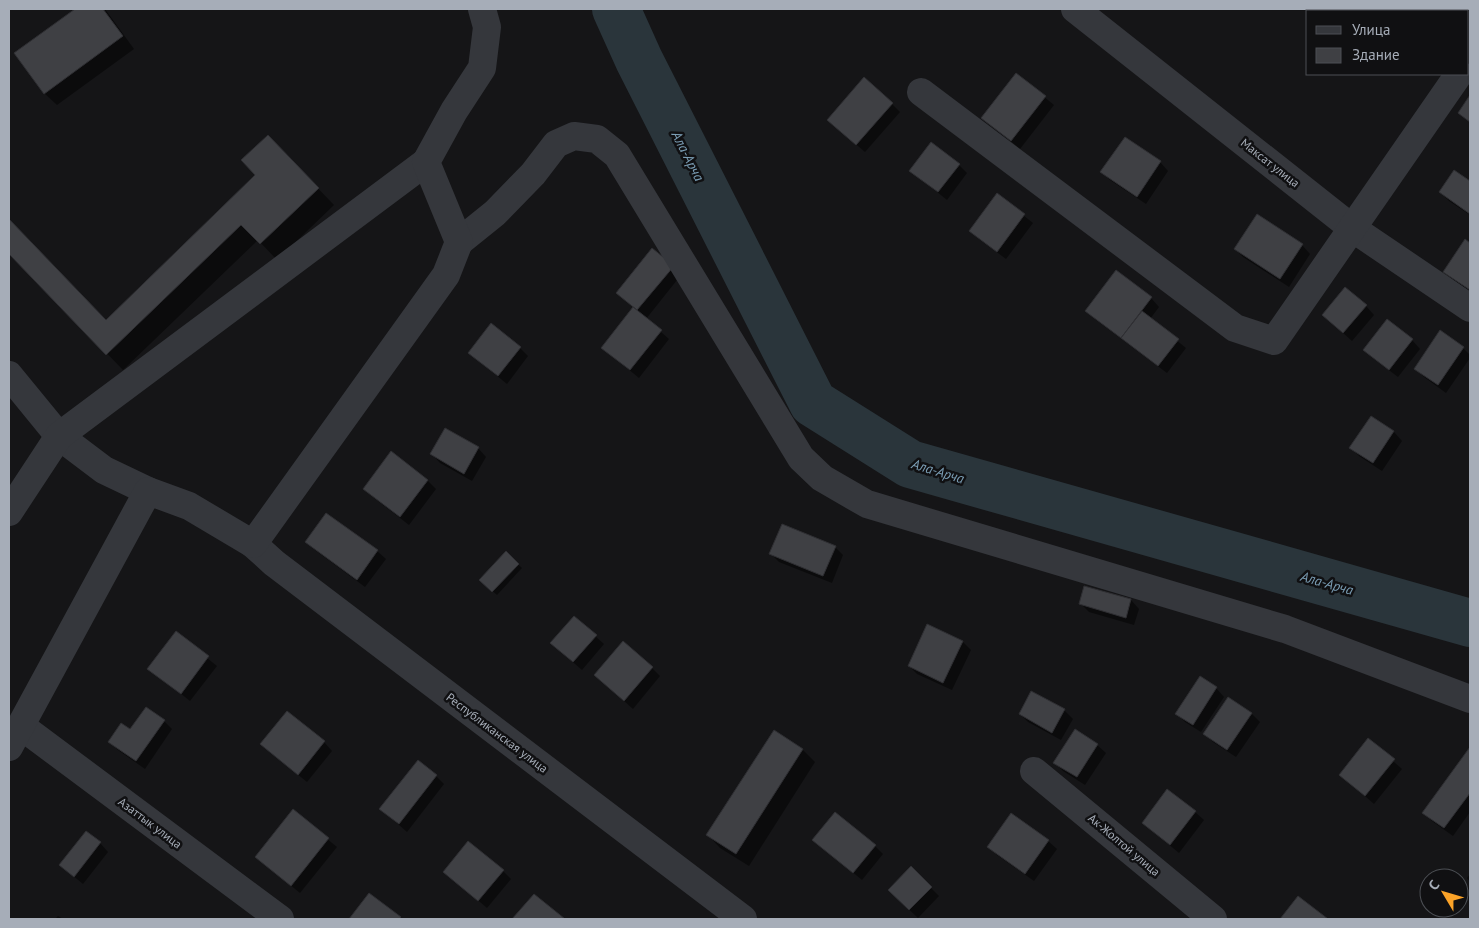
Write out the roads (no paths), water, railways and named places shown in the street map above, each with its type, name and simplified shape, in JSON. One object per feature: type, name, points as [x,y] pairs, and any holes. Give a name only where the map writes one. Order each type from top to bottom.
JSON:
[{"type":"street","points":[[9,512],[59,436],[426,162],[454,111],[482,68],[487,27],[482,9]]},
{"type":"street","name":"Максат улица","points":[[1075,9],[1352,228],[1470,308]]},
{"type":"street","points":[[921,92],[1235,328],[1274,341],[1458,75]]},
{"type":"street","points":[[253,544],[446,275],[460,242],[501,206],[533,174],[556,144],[574,136],[597,139],[617,155],[801,458],[822,478],[867,504],[1285,629],[1470,699]]},
{"type":"street","points":[[426,162],[460,242]]},
{"type":"street","name":"Республиканская улица","points":[[9,375],[59,436],[104,470],[148,491],[189,506],[253,544],[274,563],[743,919]]},
{"type":"street","points":[[15,736],[148,491]]},
{"type":"street","name":"Азаттык улица","points":[[15,736],[280,919]]},
{"type":"street","name":"Ак-Жолтой улица","points":[[1034,771],[1213,919]]},
{"type":"waterway","name":"Ала-Арча","points":[[616,9],[639,60],[813,403],[910,464],[1470,623]]}]
